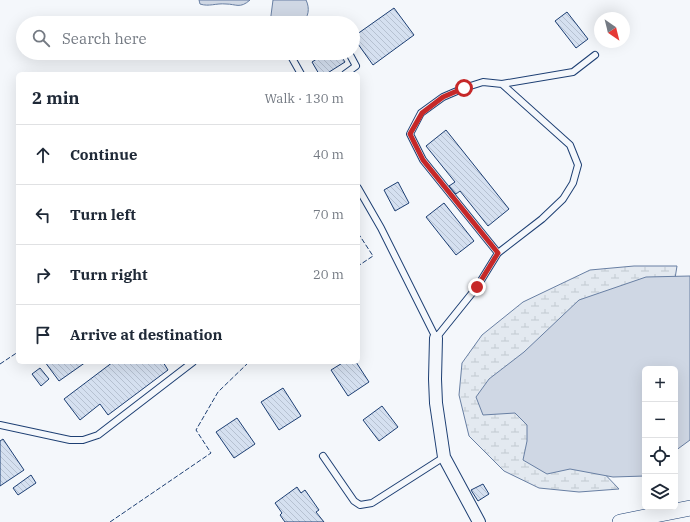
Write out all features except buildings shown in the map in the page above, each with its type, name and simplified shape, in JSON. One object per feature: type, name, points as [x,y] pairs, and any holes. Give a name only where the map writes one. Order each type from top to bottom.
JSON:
[{"type":"street","points":[[436,338],[436,404],[444,457],[479,522]]},
{"type":"street","points":[[620,522],[690,508]]},
{"type":"lane","points":[[498,253],[423,160],[410,134],[422,113],[443,97],[464,88],[483,82],[502,84],[573,72],[595,55]]},
{"type":"lane","points":[[293,60],[300,72]]},
{"type":"lane","points":[[348,72],[356,66],[353,60]]},
{"type":"lane","points":[[360,191],[381,228],[436,338],[477,287],[498,253],[542,219],[563,200],[573,183],[578,165],[570,145],[502,84]]},
{"type":"lane","points":[[0,425],[70,440],[83,440],[98,435],[190,364]]},
{"type":"lane","points":[[323,456],[354,501],[360,505],[372,503],[444,457]]},
{"type":"green space","points":[[634,266],[677,266],[672,297],[507,401],[598,467],[619,489],[579,492],[539,488],[504,471],[469,436],[459,395],[462,363],[482,335],[523,302],[590,270]]},
{"type":"shaded area","points":[[199,0],[250,0],[241,5],[203,5],[200,4]]},
{"type":"shaded area","points":[[273,0],[306,0],[308,6],[307,16],[271,16]]},
{"type":"shaded area","points":[[690,276],[690,440],[678,449],[678,366],[642,366],[642,476],[613,477],[570,469],[547,474],[523,460],[527,441],[527,425],[515,413],[483,415],[476,397],[489,379],[524,352],[579,300],[646,277]]},
{"type":"fence","points":[[360,236],[373,256],[360,265]]},
{"type":"fence","points":[[0,364],[16,353]]},
{"type":"fence","points":[[110,522],[211,453],[196,430],[218,392],[247,364]]},
{"type":"route","points":[[464,88],[443,97],[422,113],[410,134],[423,160],[498,253],[477,287]]}]
